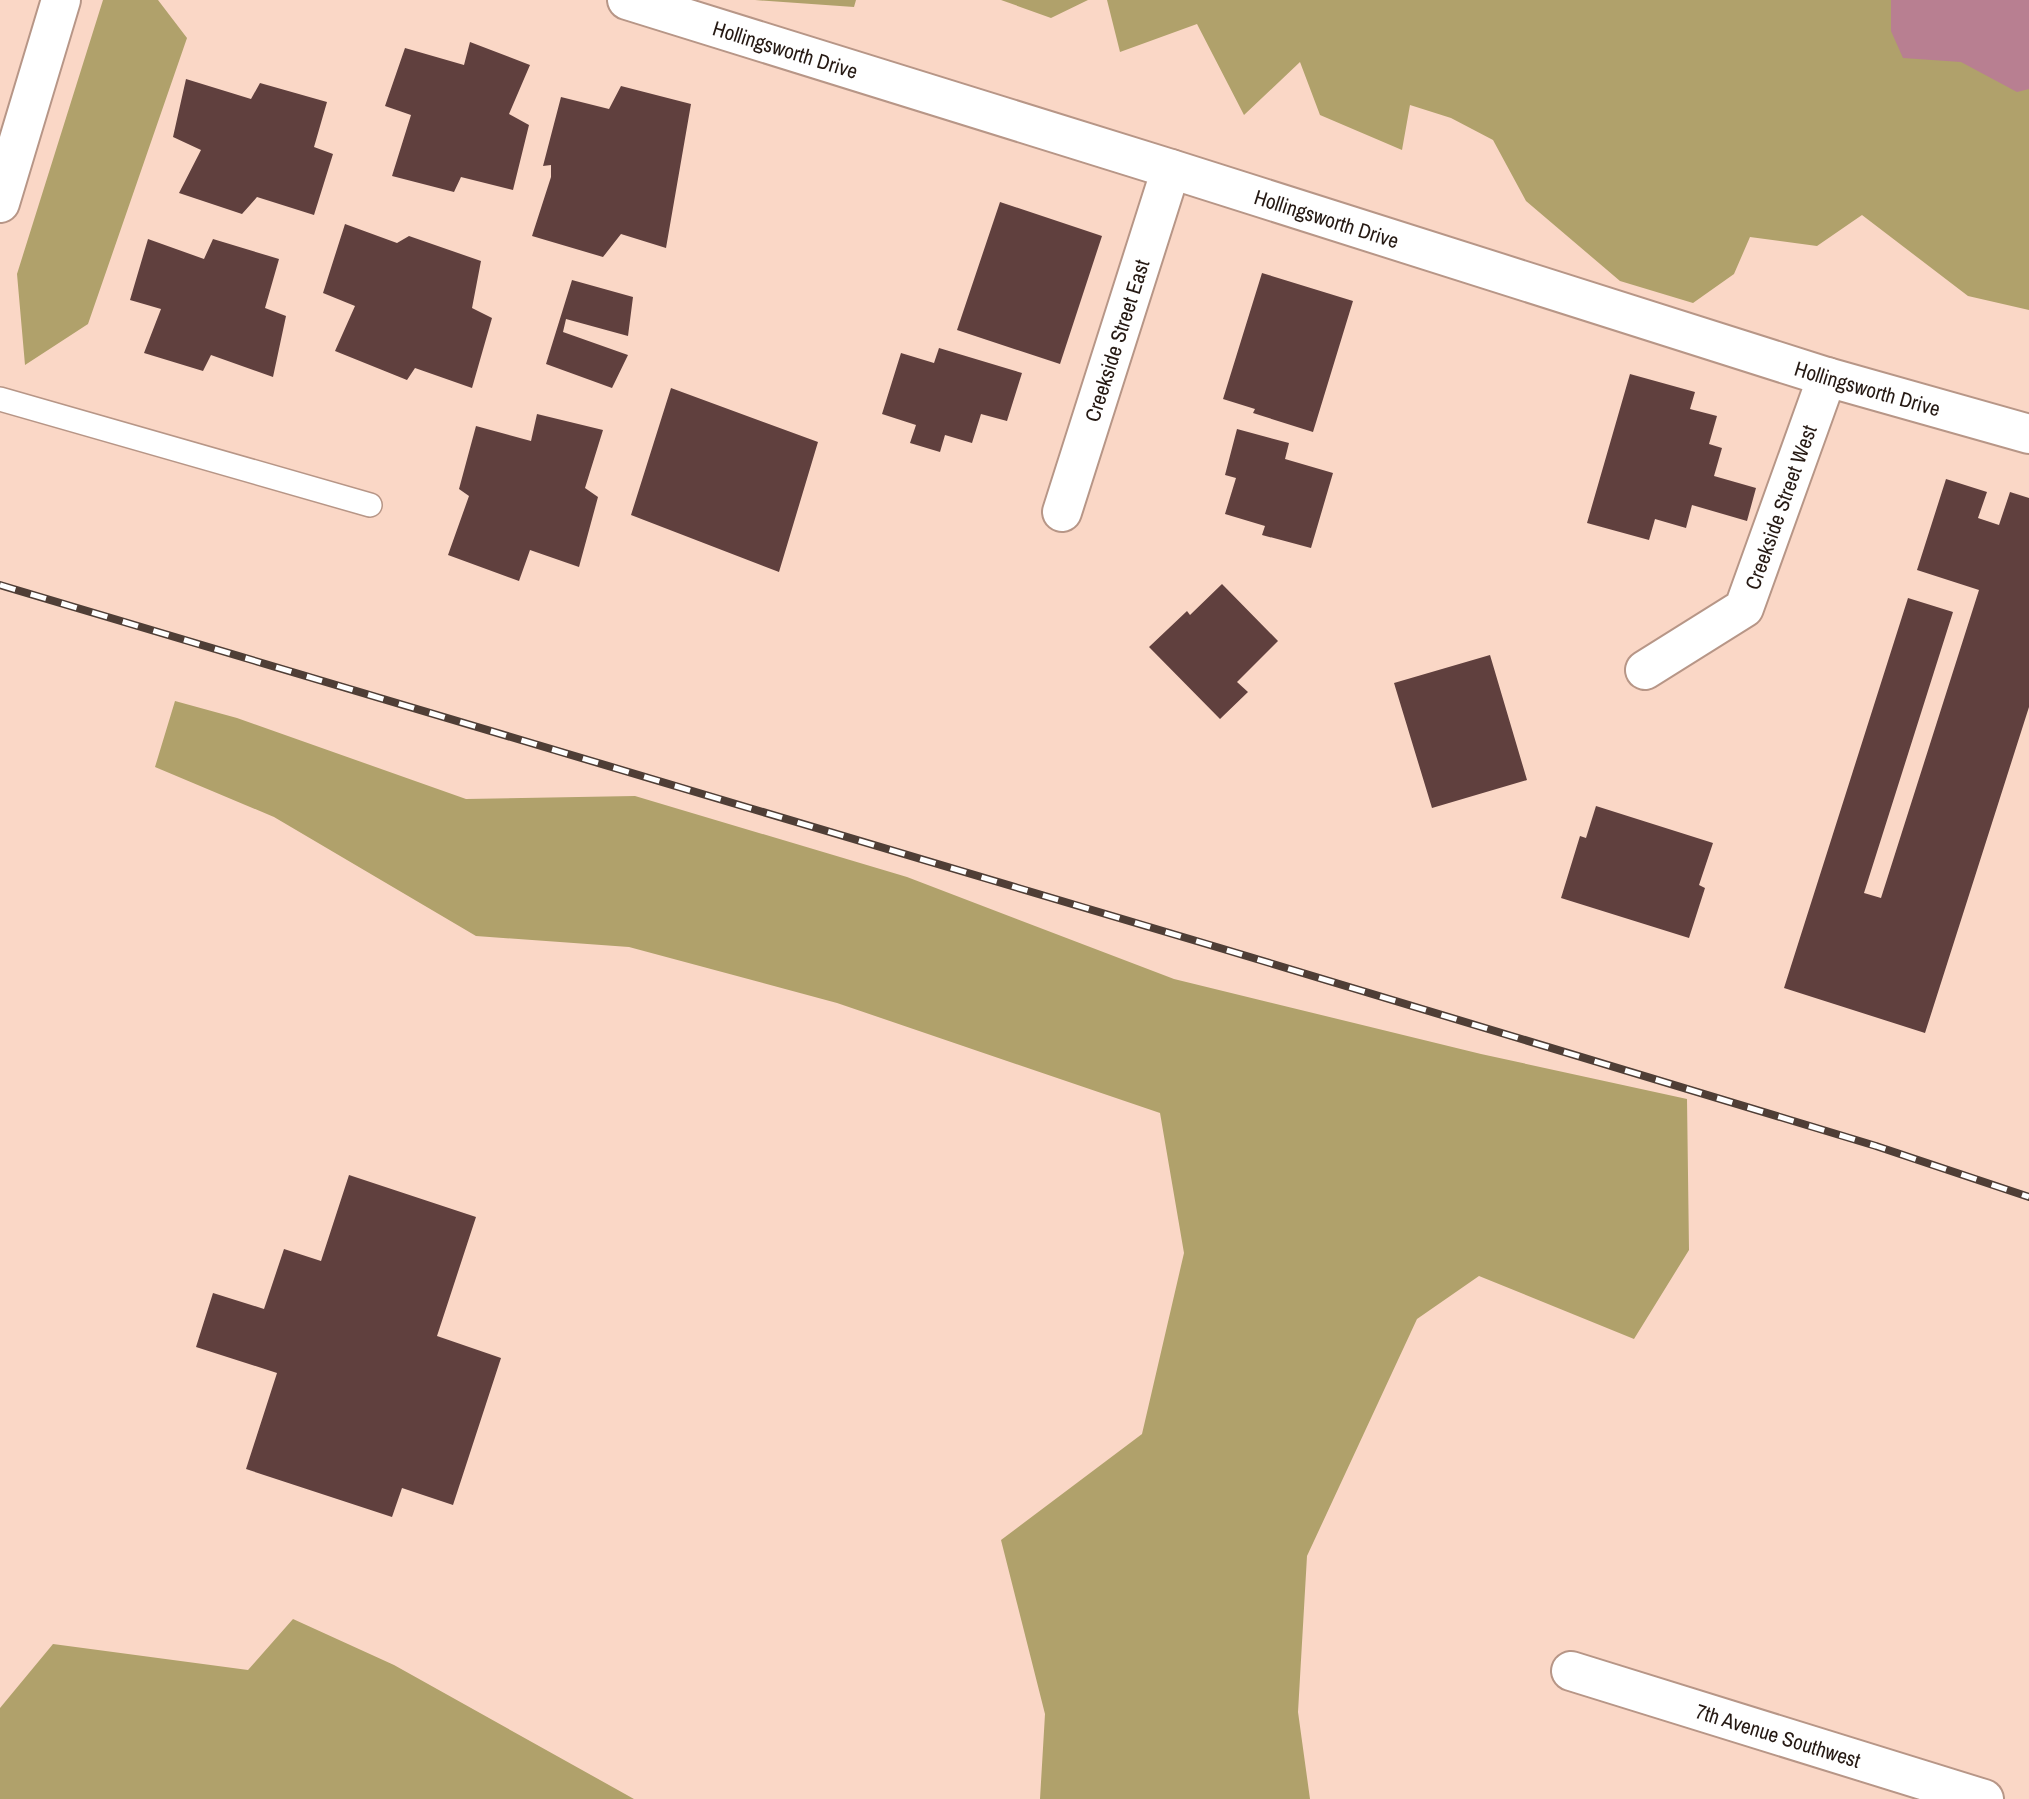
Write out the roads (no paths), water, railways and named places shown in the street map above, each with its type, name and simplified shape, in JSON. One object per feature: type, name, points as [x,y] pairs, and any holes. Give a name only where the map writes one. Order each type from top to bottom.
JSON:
[{"type":"street","points":[[0,203],[61,0]]},
{"type":"street","name":"Hollingsworth Drive","points":[[627,0],[1827,377],[2029,434]]},
{"type":"street","name":"Creekside Street East","points":[[1062,512],[1171,169]]},
{"type":"street","name":"Creekside Street West","points":[[1645,670],[1744,608],[1827,377]]},
{"type":"street","name":"7th Avenue Southwest","points":[[1571,1671],[1984,1799]]},
{"type":"lane","points":[[0,399],[370,505]]},
{"type":"railway","points":[[0,585],[1220,948],[1876,1146],[2029,1197]]}]
